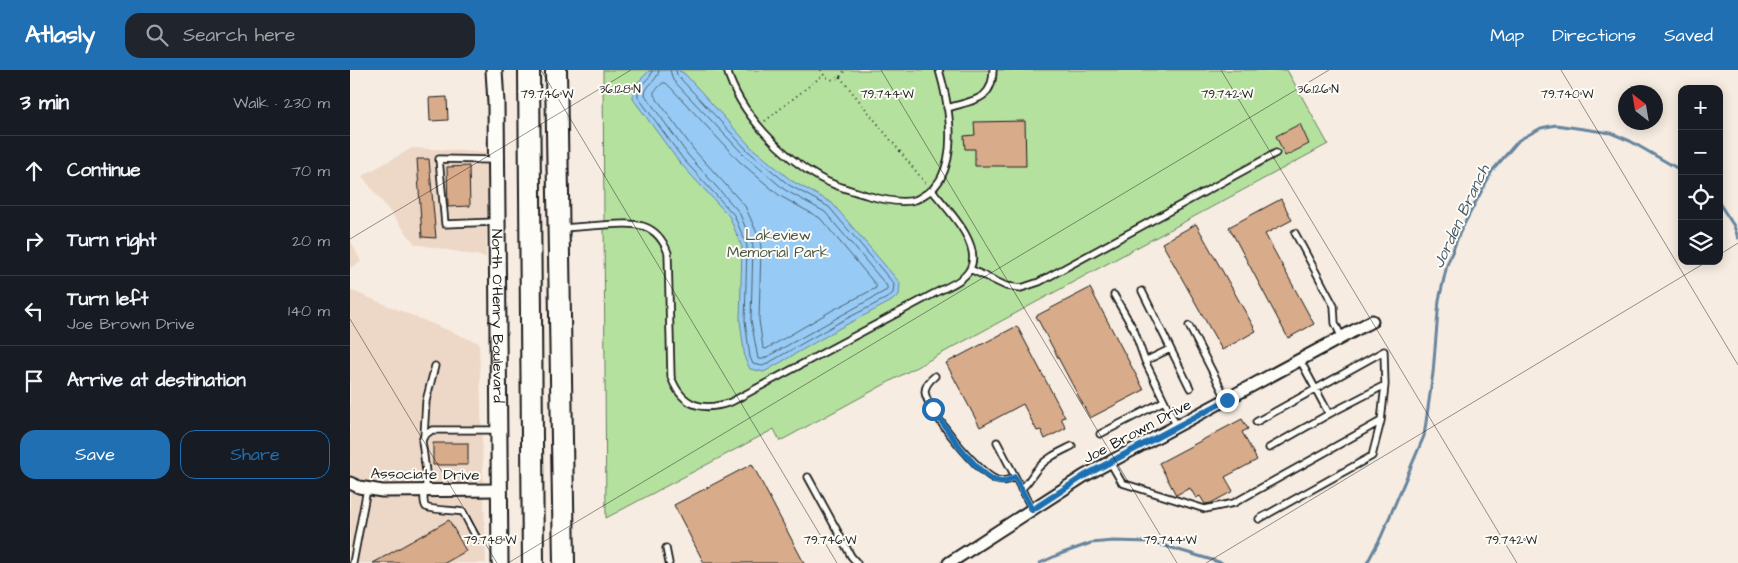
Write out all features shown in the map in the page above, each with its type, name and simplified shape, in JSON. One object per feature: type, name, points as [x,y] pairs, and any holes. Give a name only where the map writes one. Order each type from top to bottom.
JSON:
[{"type":"highway","name":"North O'Henry Boulevard","points":[[529,70],[533,563]]},
{"type":"highway","points":[[556,70],[564,563]]},
{"type":"street","name":"North O'Henry Boulevard","points":[[494,70],[497,160],[500,563]]},
{"type":"street","name":"Joe Brown Drive","points":[[949,563],[1084,476],[1372,321]]},
{"type":"street","name":"Associate Drive","points":[[350,483],[367,489],[382,491],[500,490]]},
{"type":"lane","points":[[727,70],[746,108],[792,160],[820,178],[844,188],[874,197],[897,201],[914,200],[932,190],[941,178],[947,162],[948,108],[939,70]]},
{"type":"lane","points":[[948,108],[979,98],[991,89],[993,70]]},
{"type":"lane","points":[[970,270],[1006,286],[1021,288],[1039,282],[1276,153]]},
{"type":"lane","points":[[497,160],[439,159],[446,224],[497,222]]},
{"type":"lane","points":[[558,228],[628,223],[640,224],[654,232],[664,242],[668,253],[672,377],[676,389],[691,403],[716,408],[731,402],[935,293],[955,282],[970,270],[973,257],[963,228],[932,190]]},
{"type":"lane","points":[[1295,233],[1334,306],[1335,323],[1342,338]]},
{"type":"lane","points":[[1142,292],[1190,388]]},
{"type":"lane","points":[[1114,295],[1134,330],[1144,361],[1177,427]]},
{"type":"lane","points":[[1189,326],[1227,400]]},
{"type":"lane","points":[[1144,361],[1170,349]]},
{"type":"lane","points":[[1256,422],[1384,351],[1381,421],[1372,456],[1259,519]]},
{"type":"lane","points":[[1300,360],[1329,414]]},
{"type":"lane","points":[[435,366],[426,401],[422,441],[426,472],[424,504],[432,509],[463,512],[476,537]]},
{"type":"lane","points":[[935,376],[926,387],[927,399],[965,453],[976,466],[996,480],[1004,482],[1015,477]]},
{"type":"lane","points":[[1269,448],[1384,385]]},
{"type":"lane","points":[[1100,434],[1164,401]]},
{"type":"lane","points":[[1110,462],[1122,483],[1205,509],[1234,504],[1381,421]]},
{"type":"lane","points":[[424,436],[432,430],[499,430]]},
{"type":"lane","points":[[997,442],[1032,510]]},
{"type":"lane","points":[[1021,489],[1045,460],[1072,446]]},
{"type":"lane","points":[[808,477],[851,556],[857,563]]},
{"type":"lane","points":[[353,563],[367,489]]},
{"type":"lane","points":[[666,548],[669,563]]},
{"type":"path","points":[[821,70],[823,76],[833,80],[840,78],[844,70]]},
{"type":"path","points":[[760,126],[823,76]]},
{"type":"path","points":[[840,78],[932,190]]},
{"type":"shaded area","points":[[412,148],[488,152],[486,257],[415,244],[362,176]]},
{"type":"shaded area","points":[[350,239],[361,262],[350,268]]},
{"type":"shaded area","points":[[350,290],[479,343],[486,563],[350,563]]},
{"type":"green space","name":"Lakeview Memorial Park","points":[[603,70],[1287,70],[1328,144],[780,441],[774,429],[606,518]]},
{"type":"water","points":[[678,70],[685,74],[751,147],[792,181],[832,203],[900,283],[899,295],[890,302],[840,328],[764,372],[750,369],[745,359],[740,321],[742,247],[729,216],[679,162],[633,99],[633,87],[649,71]]},
{"type":"building","points":[[447,97],[448,120],[430,121],[429,98]]},
{"type":"building","points":[[1025,121],[1026,166],[975,166],[975,149],[965,149],[964,136],[975,135],[974,122]]},
{"type":"building","points":[[1300,124],[1309,144],[1285,156],[1276,136]]},
{"type":"building","points":[[417,159],[429,159],[436,238],[422,237]]},
{"type":"building","points":[[469,166],[470,206],[448,207],[447,167]]},
{"type":"building","points":[[1281,199],[1292,220],[1265,234],[1314,324],[1288,338],[1229,227]]},
{"type":"building","points":[[1196,224],[1256,331],[1222,350],[1162,243]]},
{"type":"building","points":[[1090,288],[1144,390],[1090,418],[1036,316]]},
{"type":"building","points":[[1017,326],[1065,417],[1061,418],[1066,428],[1045,439],[1041,430],[1037,431],[1023,404],[980,427],[946,363]]},
{"type":"building","points":[[1242,419],[1248,429],[1242,432],[1257,460],[1225,477],[1233,491],[1211,503],[1205,504],[1200,496],[1196,498],[1190,488],[1176,495],[1159,463]]},
{"type":"building","points":[[433,443],[468,443],[468,465],[433,465]]},
{"type":"building","points":[[752,464],[804,563],[704,563],[674,505]]},
{"type":"building","points":[[449,520],[466,551],[445,563],[373,563]]},
{"type":"waterway","name":"Jorden Branch","points":[[1367,563],[1381,537],[1424,436],[1433,373],[1439,300],[1447,265],[1460,232],[1492,171],[1519,140],[1541,128],[1556,125],[1611,133],[1630,141],[1678,169]]},
{"type":"waterway","name":"Jorden Branch","points":[[1723,209],[1734,226],[1738,238]]},
{"type":"waterway","name":"Jorden Branch","points":[[1040,563],[1091,543],[1113,541],[1152,542],[1222,563]]},
{"type":"route","points":[[933,409],[976,466],[996,480],[1004,482],[1015,477],[1032,510],[1084,476],[1227,400]]}]
